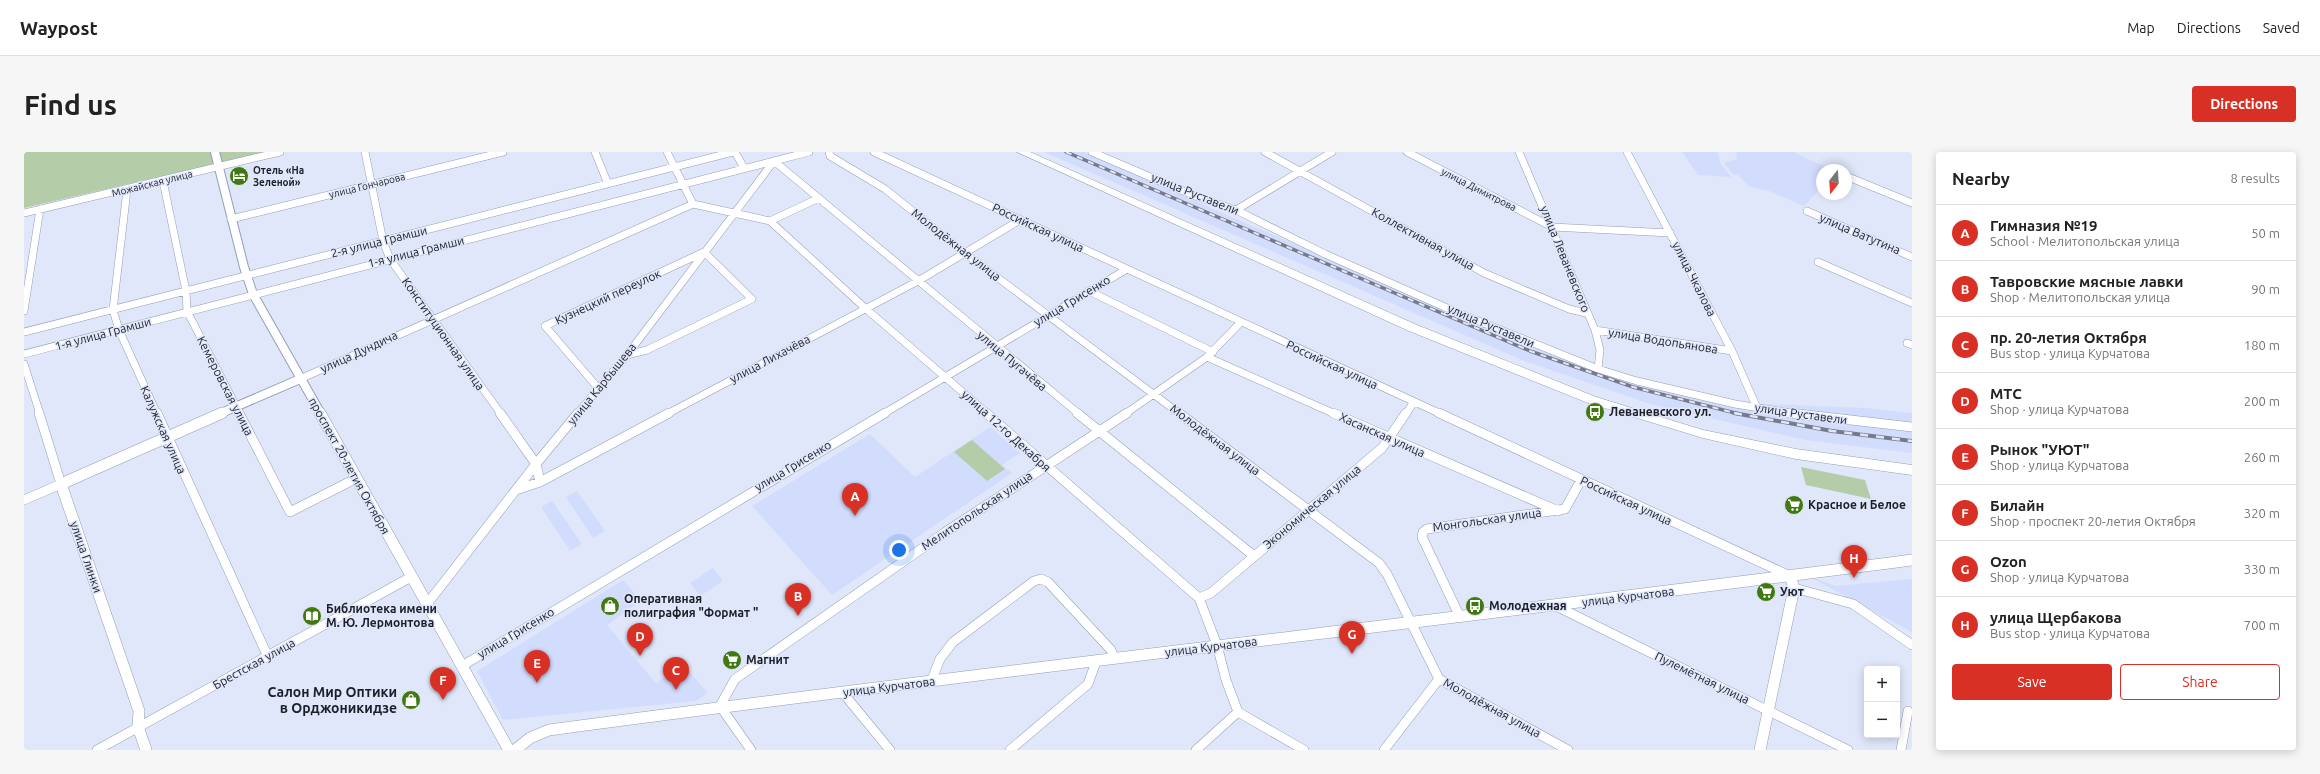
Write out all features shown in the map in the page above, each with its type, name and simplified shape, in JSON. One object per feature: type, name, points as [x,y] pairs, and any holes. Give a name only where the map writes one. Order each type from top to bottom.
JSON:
[{"type":"main road","points":[[1022,152],[1413,328],[1592,400],[1638,416],[1718,437],[1796,454],[1912,470]]},
{"type":"main road","points":[[1032,152],[1416,324],[1593,396],[1710,430],[1794,448],[1912,464]]},
{"type":"street","name":"проспект 20-летия Октября","points":[[215,152],[246,276],[253,294],[509,750]]},
{"type":"street","name":"Можайская улица","points":[[24,213],[126,190],[280,152]]},
{"type":"street","name":"Конституционная улица","points":[[365,152],[383,241],[390,259],[431,319],[536,464],[540,482]]},
{"type":"street","name":"улица Гончарова","points":[[231,219],[371,183],[503,152]]},
{"type":"street","points":[[595,152],[608,184]]},
{"type":"street","points":[[667,152],[693,204]]},
{"type":"street","points":[[734,152],[744,168]]},
{"type":"street","name":"2-я улица Грамши","points":[[24,332],[734,152]]},
{"type":"street","name":"1-я улица Грамши","points":[[24,354],[809,152]]},
{"type":"street","name":"Молодёжная улица","points":[[829,152],[830,156],[886,189],[966,254],[1379,563],[1387,574],[1439,679],[1568,750]]},
{"type":"street","name":"Российская улица","points":[[874,152],[1413,403],[1790,576]]},
{"type":"street","name":"улица Руставели","points":[[1092,152],[1195,196],[1236,210],[1325,254],[1456,312],[1598,369],[1637,381],[1757,408],[1817,418],[1912,428]]},
{"type":"street","name":"Коллективная улица","points":[[1265,152],[1484,273],[1570,309],[1586,313]]},
{"type":"street","points":[[1236,210],[1302,172],[1332,152]]},
{"type":"street","name":"улица Димитрова","points":[[1407,152],[1552,227]]},
{"type":"street","name":"улица Леваневского","points":[[1519,152],[1552,227],[1586,313],[1595,330],[1600,350],[1598,369]]},
{"type":"street","name":"улица Чкалова","points":[[1627,152],[1732,351],[1757,408]]},
{"type":"street","name":"улица Пугачёва","points":[[774,161],[1098,431],[1254,556]]},
{"type":"street","name":"улица Карбышева","points":[[427,604],[536,464],[627,355],[774,161]]},
{"type":"street","points":[[1852,178],[1912,203]]},
{"type":"street","name":"Кемеровская улица","points":[[163,181],[186,291],[187,312],[290,512],[357,478]]},
{"type":"street","name":"Калужская улица","points":[[126,190],[113,310],[119,330],[268,657]]},
{"type":"street","points":[[770,222],[819,198]]},
{"type":"street","name":"улица 12-го Декабря","points":[[693,204],[734,212],[770,222],[865,308],[1199,598],[1217,645],[1226,680],[1238,712]]},
{"type":"street","name":"улица Дундича","points":[[24,500],[300,380],[431,319],[693,204]]},
{"type":"street","points":[[24,311],[40,209]]},
{"type":"street","name":"улица Ватутина","points":[[1807,212],[1912,257]]},
{"type":"street","name":"улица Лихачёва","points":[[516,490],[540,482],[918,281],[966,254],[1020,220]]},
{"type":"street","points":[[1552,227],[1670,233]]},
{"type":"street","points":[[627,355],[647,350],[752,299],[704,252]]},
{"type":"street","name":"Кузнецкий переулок","points":[[599,389],[545,326],[704,252]]},
{"type":"street","points":[[1818,262],[1912,303]]},
{"type":"street","name":"улица Грисенко","points":[[462,666],[995,346],[1127,269]]},
{"type":"street","name":"Хасанская улица","points":[[1089,291],[1210,354],[1390,439],[1558,511]]},
{"type":"street","name":"Мелитопольская улица","points":[[720,706],[735,679],[944,533],[1045,465],[1155,395],[1210,354],[1241,322]]},
{"type":"street","name":"улица Водопьянова","points":[[1595,330],[1732,351]]},
{"type":"street","name":"улица Глинки","points":[[24,364],[61,484],[139,711],[138,727],[146,750]]},
{"type":"street","name":"Экономическая улица","points":[[1199,598],[1211,593],[1390,439],[1413,403]]},
{"type":"street","name":"Монгольская улица","points":[[1460,617],[1422,537],[1423,532],[1427,529],[1558,511],[1567,507],[1581,480]]},
{"type":"street","name":"улица Курчатова","points":[[515,750],[530,738],[549,730],[720,706],[843,693],[1096,662],[1217,645],[1556,606],[1912,560]]},
{"type":"street","points":[[1760,750],[1794,588],[1790,576]]},
{"type":"street","name":"Брестская улица","points":[[97,750],[411,577]]},
{"type":"street","points":[[931,682],[940,659],[953,642],[1034,581],[1041,579],[1048,582],[1112,650],[1115,659]]},
{"type":"street","points":[[1794,588],[1853,604],[1912,645]]},
{"type":"street","name":"Пулемётная улица","points":[[1556,606],[1848,750]]},
{"type":"street","points":[[1010,750],[1088,684],[1096,662]]},
{"type":"street","points":[[1384,750],[1439,679]]},
{"type":"street","points":[[843,693],[890,750]]},
{"type":"street","points":[[720,706],[751,750]]},
{"type":"street","points":[[1901,750],[1908,711]]},
{"type":"street","points":[[1196,750],[1238,712],[1304,750]]},
{"type":"shaded area","points":[[1044,152],[1084,152],[1229,216],[1532,345],[1654,387],[1744,406],[1762,404],[1865,408],[1912,413],[1912,453],[1805,440],[1650,404],[1522,360]]},
{"type":"shaded area","points":[[1682,152],[1718,152],[1720,163],[1731,177],[1698,175]]},
{"type":"shaded area","points":[[1736,152],[1793,152],[1819,164],[1816,164],[1816,193],[1804,206],[1769,191],[1750,187],[1738,175],[1733,174],[1724,163],[1737,159]]},
{"type":"shaded area","points":[[990,427],[1020,453],[1002,465],[1012,473],[832,595],[752,506],[870,434],[915,477]]},
{"type":"shaded area","points":[[577,491],[605,531],[593,538],[566,497]]},
{"type":"shaded area","points":[[552,501],[582,544],[570,551],[541,507]]},
{"type":"shaded area","points":[[713,568],[723,581],[700,596],[690,583]]},
{"type":"shaded area","points":[[1804,574],[1835,586],[1912,579],[1912,632]]},
{"type":"shaded area","points":[[623,580],[641,601],[607,625],[656,683],[683,664],[708,693],[696,701],[503,720],[477,671]]},
{"type":"green space","points":[[24,152],[267,152],[24,208]]},
{"type":"green space","points":[[972,440],[1005,469],[987,481],[954,452]]},
{"type":"green space","points":[[1801,467],[1865,480],[1871,499],[1806,485]]},
{"type":"railway","points":[[1066,152],[1530,351],[1633,387],[1738,414]]},
{"type":"railway","points":[[1738,414],[1832,431],[1912,441]]},
{"type":"place","name":"Отель «На Зеленой»","points":[[239,176]]},
{"type":"place","name":"Леваневского ул.","points":[[1595,412]]},
{"type":"place","name":"Красное и Белое","points":[[1794,505]]},
{"type":"place","name":"Гимназия №19","points":[[855,516]]},
{"type":"place","name":"улица Щербакова","points":[[1854,578]]},
{"type":"place","name":"Уют","points":[[1766,592]]},
{"type":"place","name":"Оперативная полиграфия \"Формат \"","points":[[610,606]]},
{"type":"place","name":"Молодежная","points":[[1475,606]]},
{"type":"place","name":"Библиотека имени М. Ю. Лермонтова","points":[[312,616]]},
{"type":"place","name":"Тавровские мясные лавки","points":[[798,616]]},
{"type":"place","name":"Ozon","points":[[1352,654]]},
{"type":"place","name":"МТС","points":[[640,656]]},
{"type":"place","name":"Магнит","points":[[732,660]]},
{"type":"place","name":"Рынок \"УЮТ\"","points":[[537,683]]},
{"type":"place","name":"пр. 20-летия Октября","points":[[676,690]]},
{"type":"place","name":"Салон Мир Оптики в Орджоникидзе","points":[[411,700]]},
{"type":"place","name":"Билайн","points":[[443,700]]}]
